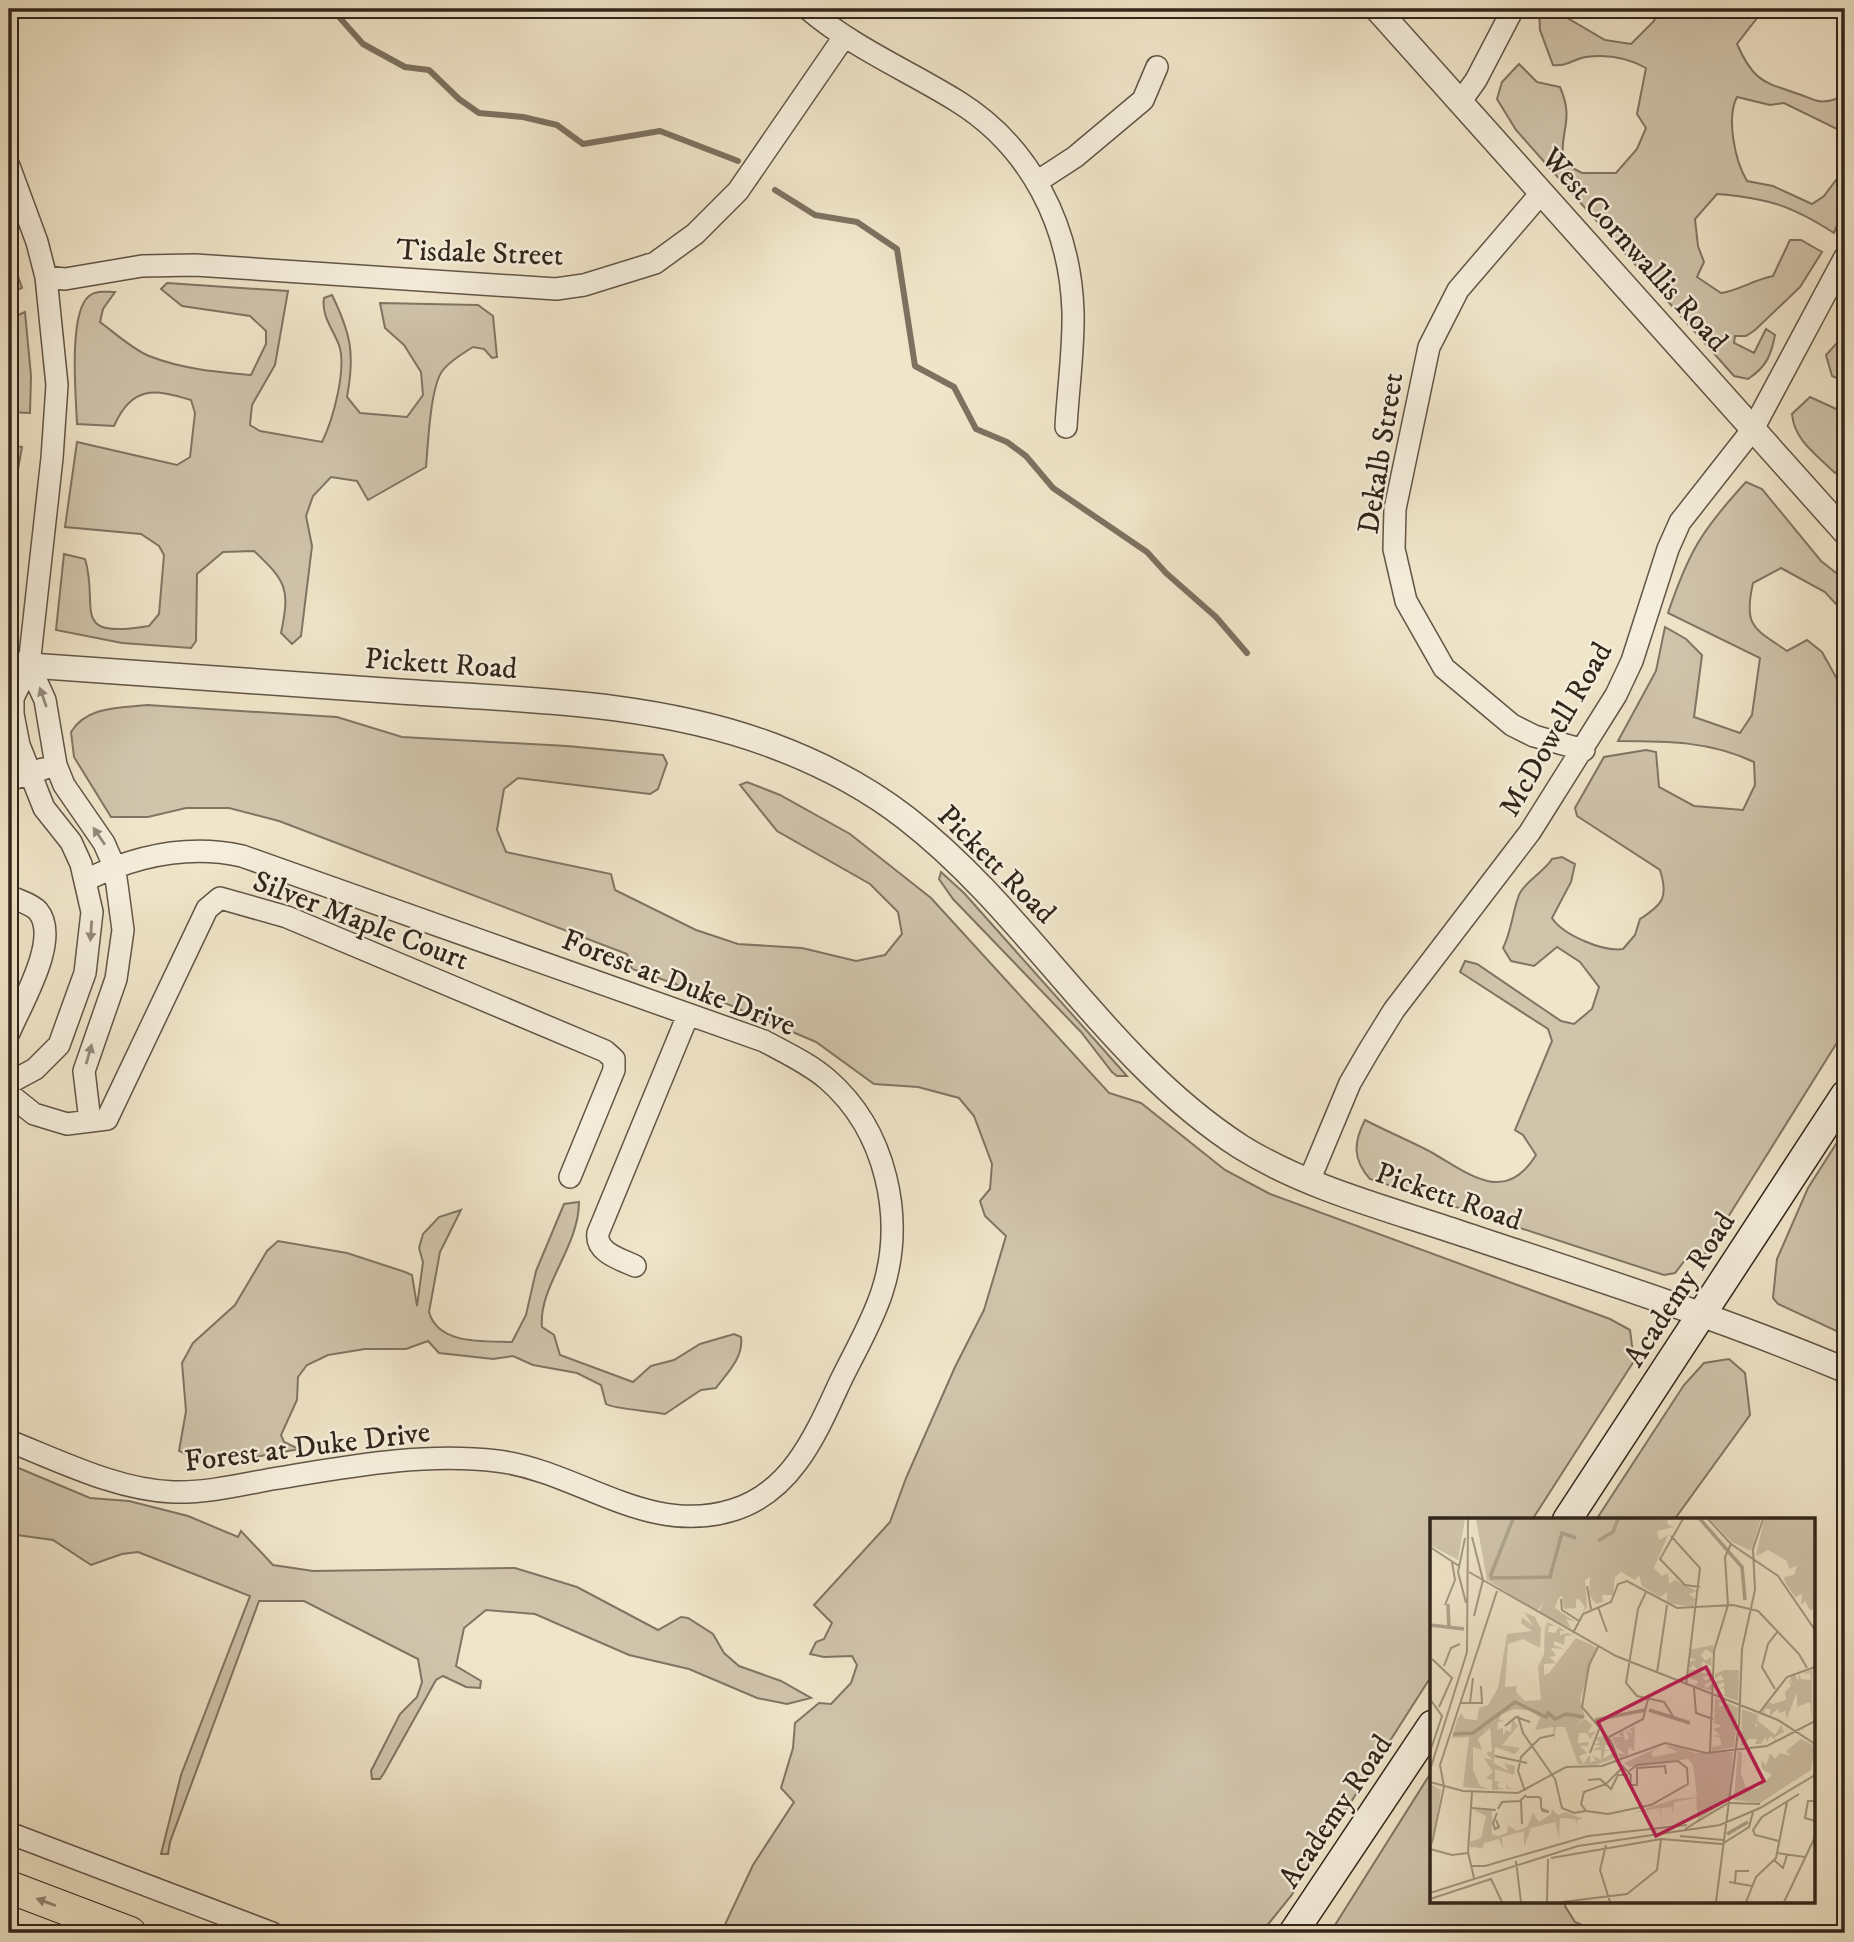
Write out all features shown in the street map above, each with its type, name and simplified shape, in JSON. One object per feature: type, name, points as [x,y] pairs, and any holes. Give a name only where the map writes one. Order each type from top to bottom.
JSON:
[{"type":"main road","name":"Academy Road","points":[[1568,1518],[1845,1095]]},
{"type":"main road","name":"Academy Road","points":[[1293,1933],[1430,1727]]},
{"type":"main road","points":[[9,1888],[130,1933]]},
{"type":"street","points":[[808,9],[844,37],[972,111],[1017,150],[1038,181],[1064,252],[1072,298],[1066,427]]},
{"type":"street","name":"West Cornwallis Road","points":[[1377,9],[1845,532]]},
{"type":"street","points":[[1461,101],[1476,80],[1513,9]]},
{"type":"street","name":"Tisdale Street","points":[[46,277],[65,279],[142,266],[195,265],[556,289],[639,269],[655,262],[695,234],[725,206],[844,37]]},
{"type":"street","points":[[1038,181],[1075,157],[1143,100],[1157,67]]},
{"type":"street","points":[[9,166],[37,242],[46,277],[55,352],[56,415],[13,706],[19,745],[30,774],[44,808],[71,842],[86,880],[92,912],[85,974],[59,1045],[35,1069],[9,1083]]},
{"type":"street","name":"Dekalb Street","points":[[1542,192],[1458,290],[1429,347],[1395,509],[1394,549],[1406,601],[1444,668],[1513,725],[1534,736],[1584,750]]},
{"type":"street","name":"McDowell Road","points":[[1309,1181],[1350,1083],[1394,1010],[1530,832],[1584,750],[1632,661],[1668,550],[1680,522],[1754,429],[1845,257]]},
{"type":"street","points":[[9,1094],[12,1100],[45,1117],[67,1124],[90,1121],[85,1071],[116,979],[122,930],[114,866],[104,843],[64,785],[57,765],[45,701],[19,664]]},
{"type":"street","name":"Pickett Road","points":[[19,664],[541,701],[666,717],[771,745],[859,788],[912,822],[1002,910],[1111,1034],[1180,1100],[1236,1143],[1265,1161],[1309,1181],[1746,1328],[1845,1370]]},
{"type":"street","points":[[9,780],[57,765]]},
{"type":"street","name":"Forest at Duke Drive","points":[[9,1441],[119,1481],[176,1492],[211,1490],[368,1463],[438,1458],[510,1463],[636,1509],[666,1516],[710,1515],[732,1510],[766,1495],[799,1461],[819,1427],[881,1294],[893,1241],[888,1185],[872,1138],[853,1107],[828,1080],[800,1059],[764,1041],[242,856],[207,850],[172,852],[114,866],[86,880]]},
{"type":"street","points":[[9,896],[37,908],[45,924],[46,945],[9,1033]]},
{"type":"street","name":"Silver Maple Court","points":[[90,1121],[107,1119],[207,909],[220,898],[287,916],[605,1051],[614,1059],[614,1070],[570,1177]]},
{"type":"street","points":[[635,1266],[601,1248],[597,1240],[598,1233],[688,1015]]},
{"type":"street","points":[[9,1833],[272,1933]]},
{"type":"shaded area","points":[[1539,9],[1552,9],[1605,40],[1631,44],[1654,21],[1658,9],[1764,9],[1737,44],[1756,75],[1771,84],[1819,101],[1836,99],[1845,83],[1845,133],[1784,103],[1770,105],[1737,97],[1732,116],[1733,139],[1747,181],[1773,186],[1812,204],[1824,196],[1845,168],[1845,203],[1834,233],[1779,205],[1717,194],[1695,219],[1698,246],[1704,262],[1697,277],[1721,293],[1773,276],[1790,240],[1801,240],[1822,252],[1800,287],[1755,330],[1746,336],[1735,336],[1734,343],[1754,353],[1766,329],[1775,335],[1767,360],[1748,379],[1734,376],[1516,130],[1497,99],[1502,82],[1519,64],[1537,82],[1560,87],[1566,109],[1563,163],[1582,173],[1616,173],[1637,149],[1646,128],[1637,114],[1646,68],[1625,59],[1602,56],[1553,65],[1540,30]]},
{"type":"shaded area","points":[[9,250],[22,288],[9,293]]},
{"type":"shaded area","points":[[167,283],[288,291],[275,365],[252,405],[250,425],[260,431],[322,442],[334,408],[341,367],[339,345],[326,317],[324,298],[332,295],[347,333],[351,368],[347,397],[360,413],[407,417],[423,395],[421,372],[404,345],[385,328],[380,303],[478,305],[493,316],[497,357],[492,358],[484,349],[473,347],[450,363],[439,378],[430,417],[426,467],[368,500],[357,481],[331,477],[313,496],[306,516],[312,546],[301,636],[292,644],[281,633],[285,606],[283,587],[273,571],[254,551],[223,552],[197,574],[196,641],[191,648],[122,643],[56,630],[64,554],[85,559],[92,616],[97,624],[123,629],[149,626],[159,614],[164,555],[159,546],[141,534],[65,527],[77,442],[177,465],[190,457],[195,413],[191,400],[156,393],[137,397],[129,403],[114,426],[77,424],[76,337],[82,305],[92,294],[115,292],[103,309],[100,322],[143,353],[187,367],[251,375],[266,344],[266,331],[250,316],[182,306],[161,289]]},
{"type":"shaded area","points":[[25,312],[31,376],[30,413],[9,412],[9,319]]},
{"type":"shaded area","points":[[1837,343],[1845,343],[1845,382],[1832,376],[1826,355]]},
{"type":"shaded area","points":[[1810,397],[1845,413],[1845,465],[1835,473],[1802,439],[1794,423],[1792,414]]},
{"type":"shaded area","points":[[9,445],[22,447],[17,475],[10,478]]},
{"type":"shaded area","points":[[1746,482],[1762,489],[1821,561],[1845,580],[1845,614],[1825,592],[1781,568],[1753,583],[1749,609],[1754,625],[1766,637],[1787,651],[1807,640],[1822,652],[1837,679],[1845,680],[1845,956],[1841,971],[1838,1041],[1703,1257],[1689,1255],[1675,1273],[1664,1275],[1370,1179],[1360,1165],[1357,1144],[1365,1120],[1471,1175],[1498,1182],[1511,1179],[1524,1171],[1536,1155],[1523,1135],[1515,1130],[1552,1041],[1548,1029],[1460,972],[1465,961],[1477,964],[1561,1021],[1574,1024],[1592,1009],[1599,987],[1580,962],[1557,947],[1534,966],[1511,961],[1503,948],[1522,890],[1552,859],[1562,857],[1575,864],[1571,882],[1552,918],[1574,936],[1595,945],[1623,949],[1635,935],[1640,919],[1662,900],[1664,888],[1660,870],[1577,816],[1575,808],[1604,757],[1646,750],[1656,752],[1659,787],[1694,806],[1743,810],[1755,785],[1754,762],[1704,746],[1618,741],[1656,671],[1665,627],[1686,639],[1702,655],[1694,717],[1740,733],[1752,715],[1760,658],[1668,613],[1698,542]]},
{"type":"shaded area","points":[[147,705],[337,717],[402,737],[567,746],[663,755],[667,763],[658,789],[650,794],[518,778],[504,789],[497,830],[506,852],[611,874],[615,890],[696,930],[738,944],[802,948],[856,961],[885,955],[902,934],[898,912],[870,884],[777,831],[740,785],[747,782],[780,795],[850,834],[931,898],[1109,1093],[1141,1103],[1225,1170],[1270,1194],[1610,1319],[1630,1330],[1634,1361],[1533,1518],[1430,1518],[1430,1678],[1291,1896],[1261,1933],[721,1933],[753,1865],[794,1802],[781,1788],[793,1748],[795,1723],[819,1703],[831,1704],[851,1683],[857,1665],[852,1656],[824,1657],[810,1654],[816,1642],[824,1639],[832,1623],[814,1605],[890,1522],[906,1478],[955,1367],[984,1310],[1006,1236],[985,1216],[980,1201],[990,1189],[992,1164],[974,1116],[959,1098],[918,1087],[874,1084],[816,1042],[704,994],[632,969],[627,954],[279,821],[229,808],[186,808],[148,817],[111,817],[74,757],[71,732],[86,717],[115,708]]},
{"type":"shaded area","points":[[941,872],[964,893],[1127,1076],[1117,1076],[1112,1072],[1081,1032],[953,899],[939,879]]},
{"type":"shaded area","points":[[1845,1130],[1845,1335],[1778,1304],[1773,1298],[1777,1259],[1808,1188]]},
{"type":"shaded area","points":[[579,1202],[573,1235],[542,1312],[542,1327],[554,1335],[560,1355],[633,1382],[651,1366],[674,1360],[700,1344],[734,1334],[741,1337],[740,1351],[716,1388],[701,1390],[665,1414],[624,1409],[606,1404],[601,1385],[577,1373],[533,1365],[513,1356],[493,1359],[439,1353],[428,1341],[406,1349],[365,1349],[328,1355],[307,1365],[298,1377],[297,1400],[281,1435],[284,1442],[299,1449],[250,1458],[188,1455],[179,1451],[186,1411],[182,1363],[193,1343],[235,1305],[267,1251],[278,1241],[347,1253],[412,1275],[417,1306],[423,1262],[419,1248],[423,1234],[439,1217],[461,1210],[440,1252],[429,1312],[434,1323],[452,1336],[476,1341],[512,1342],[526,1315],[536,1271],[564,1204]]},
{"type":"shaded area","points":[[1729,1359],[1745,1373],[1750,1415],[1675,1518],[1597,1518],[1684,1385],[1704,1363]]},
{"type":"shaded area","points":[[9,1464],[90,1498],[129,1501],[188,1516],[238,1537],[241,1531],[273,1565],[313,1571],[515,1568],[577,1587],[658,1630],[681,1617],[688,1618],[713,1634],[724,1653],[739,1666],[781,1681],[811,1698],[787,1704],[757,1698],[689,1669],[629,1655],[535,1614],[486,1610],[464,1628],[456,1666],[481,1681],[480,1688],[466,1687],[443,1676],[436,1680],[384,1773],[380,1779],[372,1779],[371,1771],[400,1714],[417,1697],[422,1682],[418,1659],[304,1601],[259,1601],[170,1842],[168,1854],[161,1854],[181,1775],[250,1596],[138,1552],[122,1554],[91,1565],[53,1540],[9,1534]]},
{"type":"shaded area","points":[[1430,1774],[1430,1904],[1566,1904],[1575,1922],[1601,1933],[1330,1933]]},
{"type":"waterway","points":[[332,9],[363,44],[405,67],[429,70],[459,99],[479,113],[523,117],[557,125],[583,144],[660,131],[738,161]]},
{"type":"waterway","points":[[775,190],[815,215],[857,222],[897,249],[915,366],[954,387],[976,429],[1007,442],[1026,456],[1053,488],[1147,552],[1166,573],[1216,617],[1247,653]]}]
